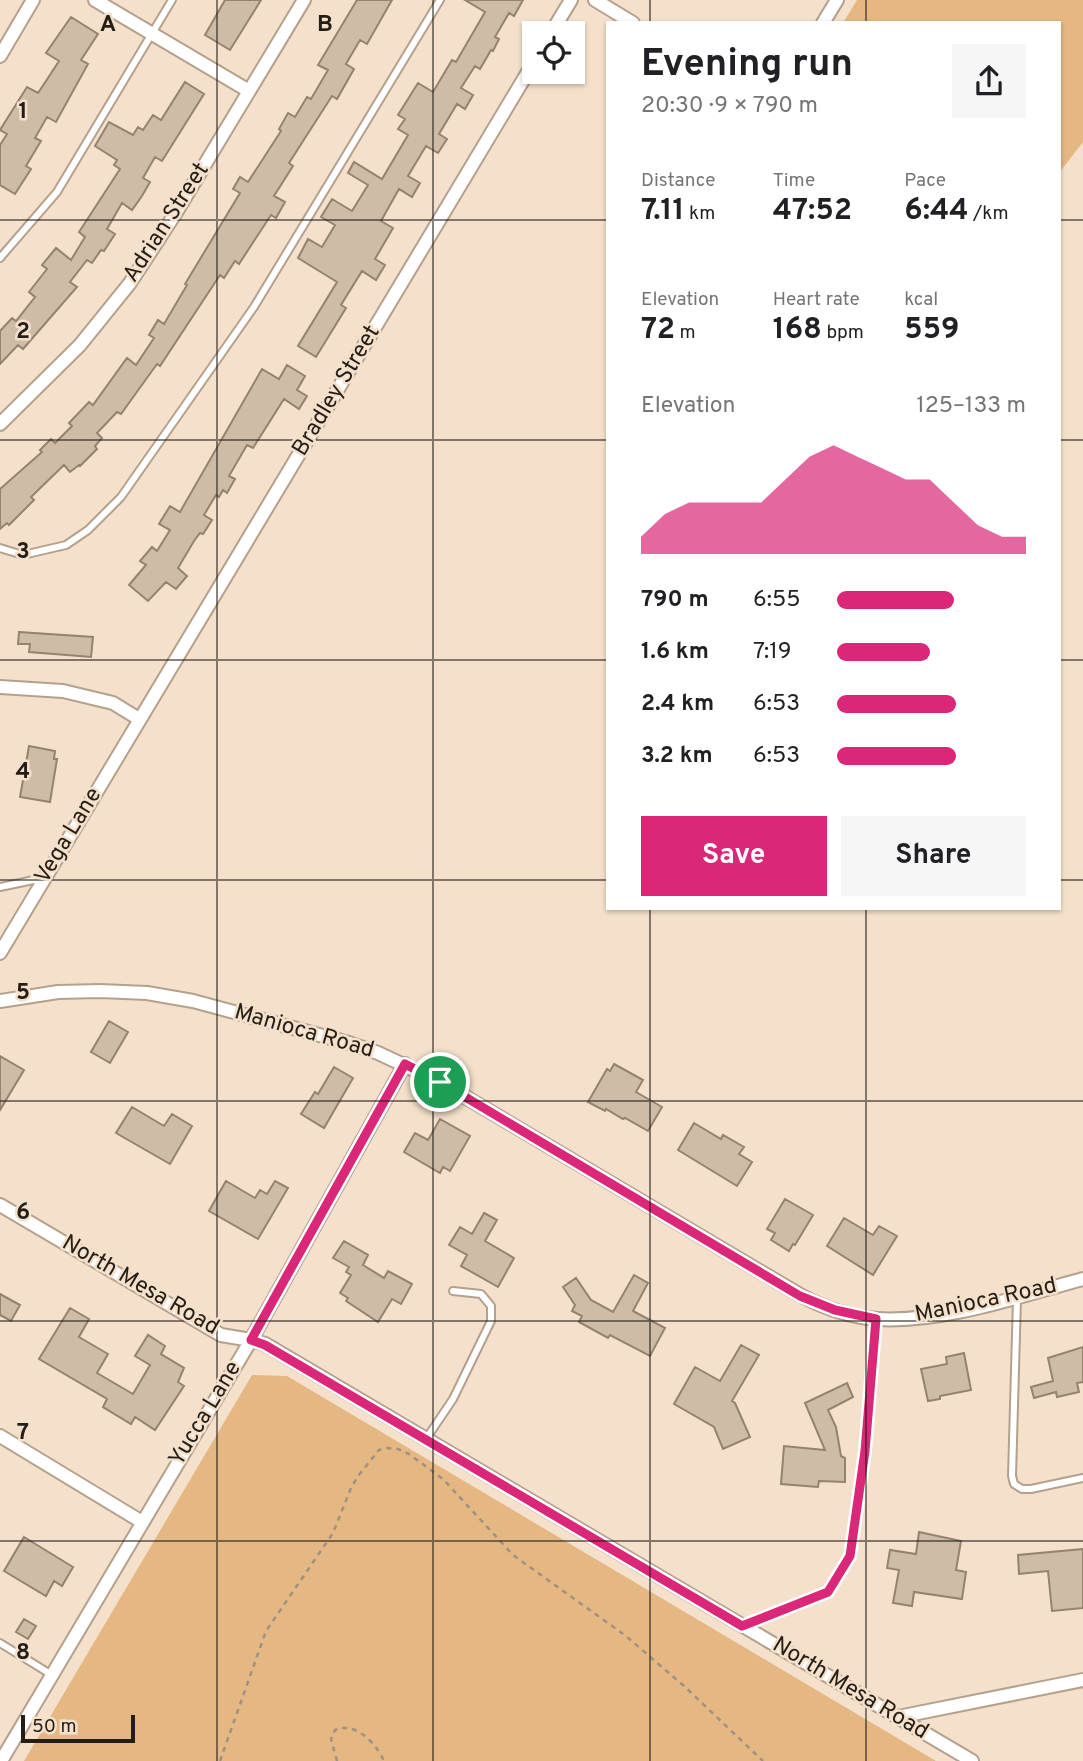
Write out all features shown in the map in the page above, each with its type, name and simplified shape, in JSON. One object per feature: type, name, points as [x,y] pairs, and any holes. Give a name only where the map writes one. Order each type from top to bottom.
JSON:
[{"type":"street","points":[[0,56],[33,0]]},
{"type":"street","points":[[95,0],[249,91]]},
{"type":"street","name":"Adrian Street","points":[[0,424],[79,345],[130,283],[182,203],[304,0]]},
{"type":"street","points":[[558,21],[571,0]]},
{"type":"street","points":[[595,0],[630,21]]},
{"type":"street","points":[[824,21],[837,0]]},
{"type":"street","name":"Bradley Street","points":[[139,719],[522,82]]},
{"type":"street","points":[[0,687],[63,691],[113,702],[139,719]]},
{"type":"street","name":"Vega Lane","points":[[0,953],[139,719]]},
{"type":"street","name":"Manioca Road","points":[[0,1001],[58,992],[147,993],[193,1001],[349,1043],[405,1064],[449,1087],[800,1296],[835,1310],[876,1319],[931,1316],[1083,1279]]},
{"type":"street","name":"Yucca Lane","points":[[1,1761],[251,1340],[405,1064]]},
{"type":"street","name":"North Mesa Road","points":[[0,1205],[221,1335],[265,1345],[972,1761]]},
{"type":"street","points":[[0,1436],[142,1522]]},
{"type":"street","points":[[898,1717],[1083,1680]]},
{"type":"lane","points":[[0,258],[57,192],[173,0]]},
{"type":"lane","points":[[0,548],[23,555],[65,545],[88,530],[121,498],[254,307],[440,0]]},
{"type":"lane","points":[[0,887],[44,878]]},
{"type":"lane","points":[[426,1440],[453,1399],[491,1321],[491,1306],[481,1294],[453,1291]]},
{"type":"lane","points":[[1017,1296],[1012,1476],[1014,1484],[1022,1489],[1031,1489],[1083,1478]]},
{"type":"lane","points":[[742,1626],[828,1592],[850,1556],[865,1451],[876,1319]]},
{"type":"lane","points":[[0,1643],[52,1675]]},
{"type":"path","points":[[220,1761],[266,1631],[333,1533],[358,1476],[379,1450],[387,1448],[408,1454],[443,1479],[513,1555],[626,1636],[684,1686],[763,1761]]},
{"type":"path","points":[[337,1761],[331,1739],[335,1730],[346,1727],[356,1730],[375,1746],[384,1761]]},
{"type":"shaded area","points":[[857,0],[1083,0],[1083,142],[1061,170],[1061,21],[844,21]]},
{"type":"shaded area","points":[[252,1375],[287,1376],[936,1761],[24,1761]]},
{"type":"building","points":[[225,0],[261,0],[230,50],[205,35]]},
{"type":"building","points":[[357,0],[392,0],[367,44],[360,40],[346,64],[354,69],[337,99],[332,96],[289,163],[293,166],[274,196],[285,202],[276,218],[271,215],[239,264],[235,261],[224,278],[220,275],[160,366],[157,364],[121,414],[117,412],[97,433],[102,438],[95,446],[97,449],[70,472],[64,465],[31,497],[34,500],[9,525],[7,523],[0,529],[0,489],[42,452],[40,450],[51,439],[55,443],[72,426],[69,423],[89,402],[93,405],[127,358],[136,365],[154,338],[149,335],[158,320],[164,324],[240,193],[233,189],[240,177],[248,182],[281,131],[279,129],[288,113],[295,117],[307,97],[311,99],[328,70],[318,65]]},
{"type":"building","points":[[465,0],[523,0],[514,16],[509,13],[495,37],[499,39],[493,51],[491,50],[480,69],[475,66],[461,88],[473,95],[465,109],[457,104],[439,134],[447,139],[438,153],[426,146],[408,176],[420,183],[412,197],[399,189],[381,221],[393,228],[375,259],[385,265],[376,280],[362,271],[341,305],[346,308],[316,357],[298,346],[337,282],[298,258],[308,239],[322,247],[335,225],[321,217],[332,199],[352,211],[368,185],[348,173],[354,162],[382,179],[408,135],[398,129],[405,119],[398,115],[418,83],[433,92],[452,60],[456,62],[485,12]]},
{"type":"building","points":[[71,17],[98,34],[81,60],[88,64],[56,122],[47,117],[35,138],[41,141],[26,166],[31,169],[15,194],[0,185],[0,145],[7,134],[0,130],[27,87],[38,93],[59,61],[46,53]]},
{"type":"building","points":[[185,82],[204,94],[162,161],[155,157],[143,178],[150,182],[142,196],[132,210],[122,203],[107,229],[115,234],[104,251],[101,250],[92,263],[87,260],[70,282],[77,287],[23,349],[18,345],[0,364],[0,331],[12,318],[16,321],[35,297],[29,292],[47,269],[42,265],[56,248],[71,260],[85,237],[79,232],[120,169],[114,165],[117,160],[95,146],[109,122],[133,135],[138,127],[143,130],[153,115],[161,120]]},
{"type":"building","points":[[287,365],[305,376],[297,390],[307,396],[299,409],[284,399],[253,448],[247,445],[229,476],[235,479],[227,493],[223,490],[219,497],[216,495],[204,515],[212,520],[203,534],[200,533],[194,541],[178,568],[187,576],[176,589],[166,582],[148,601],[129,585],[146,565],[140,561],[152,547],[157,551],[170,530],[159,524],[170,506],[180,512],[262,369],[279,379]]},
{"type":"building","points":[[19,632],[93,637],[91,657],[29,652],[30,644],[18,644]]},
{"type":"building","points":[[29,746],[55,751],[54,759],[57,759],[50,802],[20,797]]},
{"type":"building","points":[[109,1021],[128,1032],[110,1063],[91,1052]]},
{"type":"building","points":[[0,1056],[24,1070],[0,1110]]},
{"type":"building","points":[[614,1064],[643,1080],[636,1092],[662,1107],[648,1131],[588,1102],[607,1069],[610,1071]]},
{"type":"building","points":[[334,1067],[353,1078],[324,1128],[301,1114],[315,1092],[318,1094]]},
{"type":"building","points":[[132,1107],[164,1126],[172,1114],[192,1126],[170,1164],[116,1133]]},
{"type":"building","points":[[440,1119],[470,1136],[450,1171],[443,1167],[440,1173],[404,1152],[415,1133],[428,1140]]},
{"type":"building","points":[[694,1123],[721,1139],[723,1135],[744,1147],[739,1154],[752,1162],[737,1186],[678,1150]]},
{"type":"building","points":[[226,1181],[255,1198],[260,1190],[267,1194],[275,1181],[288,1188],[258,1239],[209,1211]]},
{"type":"building","points":[[785,1199],[813,1215],[789,1251],[771,1240],[775,1233],[767,1229]]},
{"type":"building","points":[[484,1213],[497,1220],[485,1241],[514,1258],[498,1287],[461,1266],[467,1255],[449,1245],[460,1227],[472,1234]]},
{"type":"building","points":[[844,1218],[873,1235],[879,1226],[897,1236],[873,1275],[827,1246]]},
{"type":"building","points":[[344,1241],[368,1255],[363,1265],[384,1278],[388,1271],[412,1284],[401,1304],[392,1299],[378,1322],[346,1301],[348,1298],[340,1293],[351,1275],[346,1272],[349,1267],[333,1258]]},
{"type":"building","points":[[634,1275],[648,1283],[633,1311],[665,1328],[650,1356],[579,1322],[582,1316],[572,1311],[575,1305],[563,1287],[576,1278],[591,1300],[613,1312]]},
{"type":"building","points":[[0,1294],[20,1305],[11,1321],[0,1315]]},
{"type":"building","points":[[70,1308],[89,1319],[79,1337],[108,1354],[97,1373],[133,1394],[150,1365],[135,1356],[148,1335],[165,1346],[161,1354],[184,1368],[178,1382],[184,1386],[155,1430],[135,1417],[131,1424],[103,1407],[107,1399],[39,1359]]},
{"type":"building","points":[[741,1345],[759,1355],[732,1401],[750,1437],[723,1449],[714,1427],[674,1404],[695,1367],[720,1381]]},
{"type":"building","points":[[1083,1347],[1083,1382],[1077,1383],[1079,1392],[1057,1397],[1056,1392],[1034,1398],[1031,1387],[1053,1381],[1048,1358]]},
{"type":"building","points":[[964,1353],[971,1390],[928,1401],[921,1369],[947,1364],[946,1357]]},
{"type":"building","points":[[847,1383],[853,1397],[828,1410],[836,1427],[841,1456],[845,1458],[845,1482],[819,1481],[818,1487],[781,1484],[784,1446],[825,1450],[805,1403]]},
{"type":"building","points":[[919,1532],[961,1541],[956,1570],[966,1572],[962,1599],[914,1592],[912,1606],[893,1603],[899,1570],[887,1568],[890,1550],[916,1554]]},
{"type":"building","points":[[24,1537],[73,1567],[62,1586],[54,1581],[46,1596],[4,1571]]},
{"type":"building","points":[[1083,1549],[1083,1608],[1052,1611],[1048,1571],[1019,1574],[1018,1555]]},
{"type":"building","points":[[24,1619],[36,1626],[28,1639],[16,1632]]},
{"type":"route","points":[[405,1064],[440,1082],[800,1296],[849,1315],[876,1319],[865,1451],[850,1556],[828,1592],[742,1626],[265,1345],[251,1340],[405,1064]]}]
